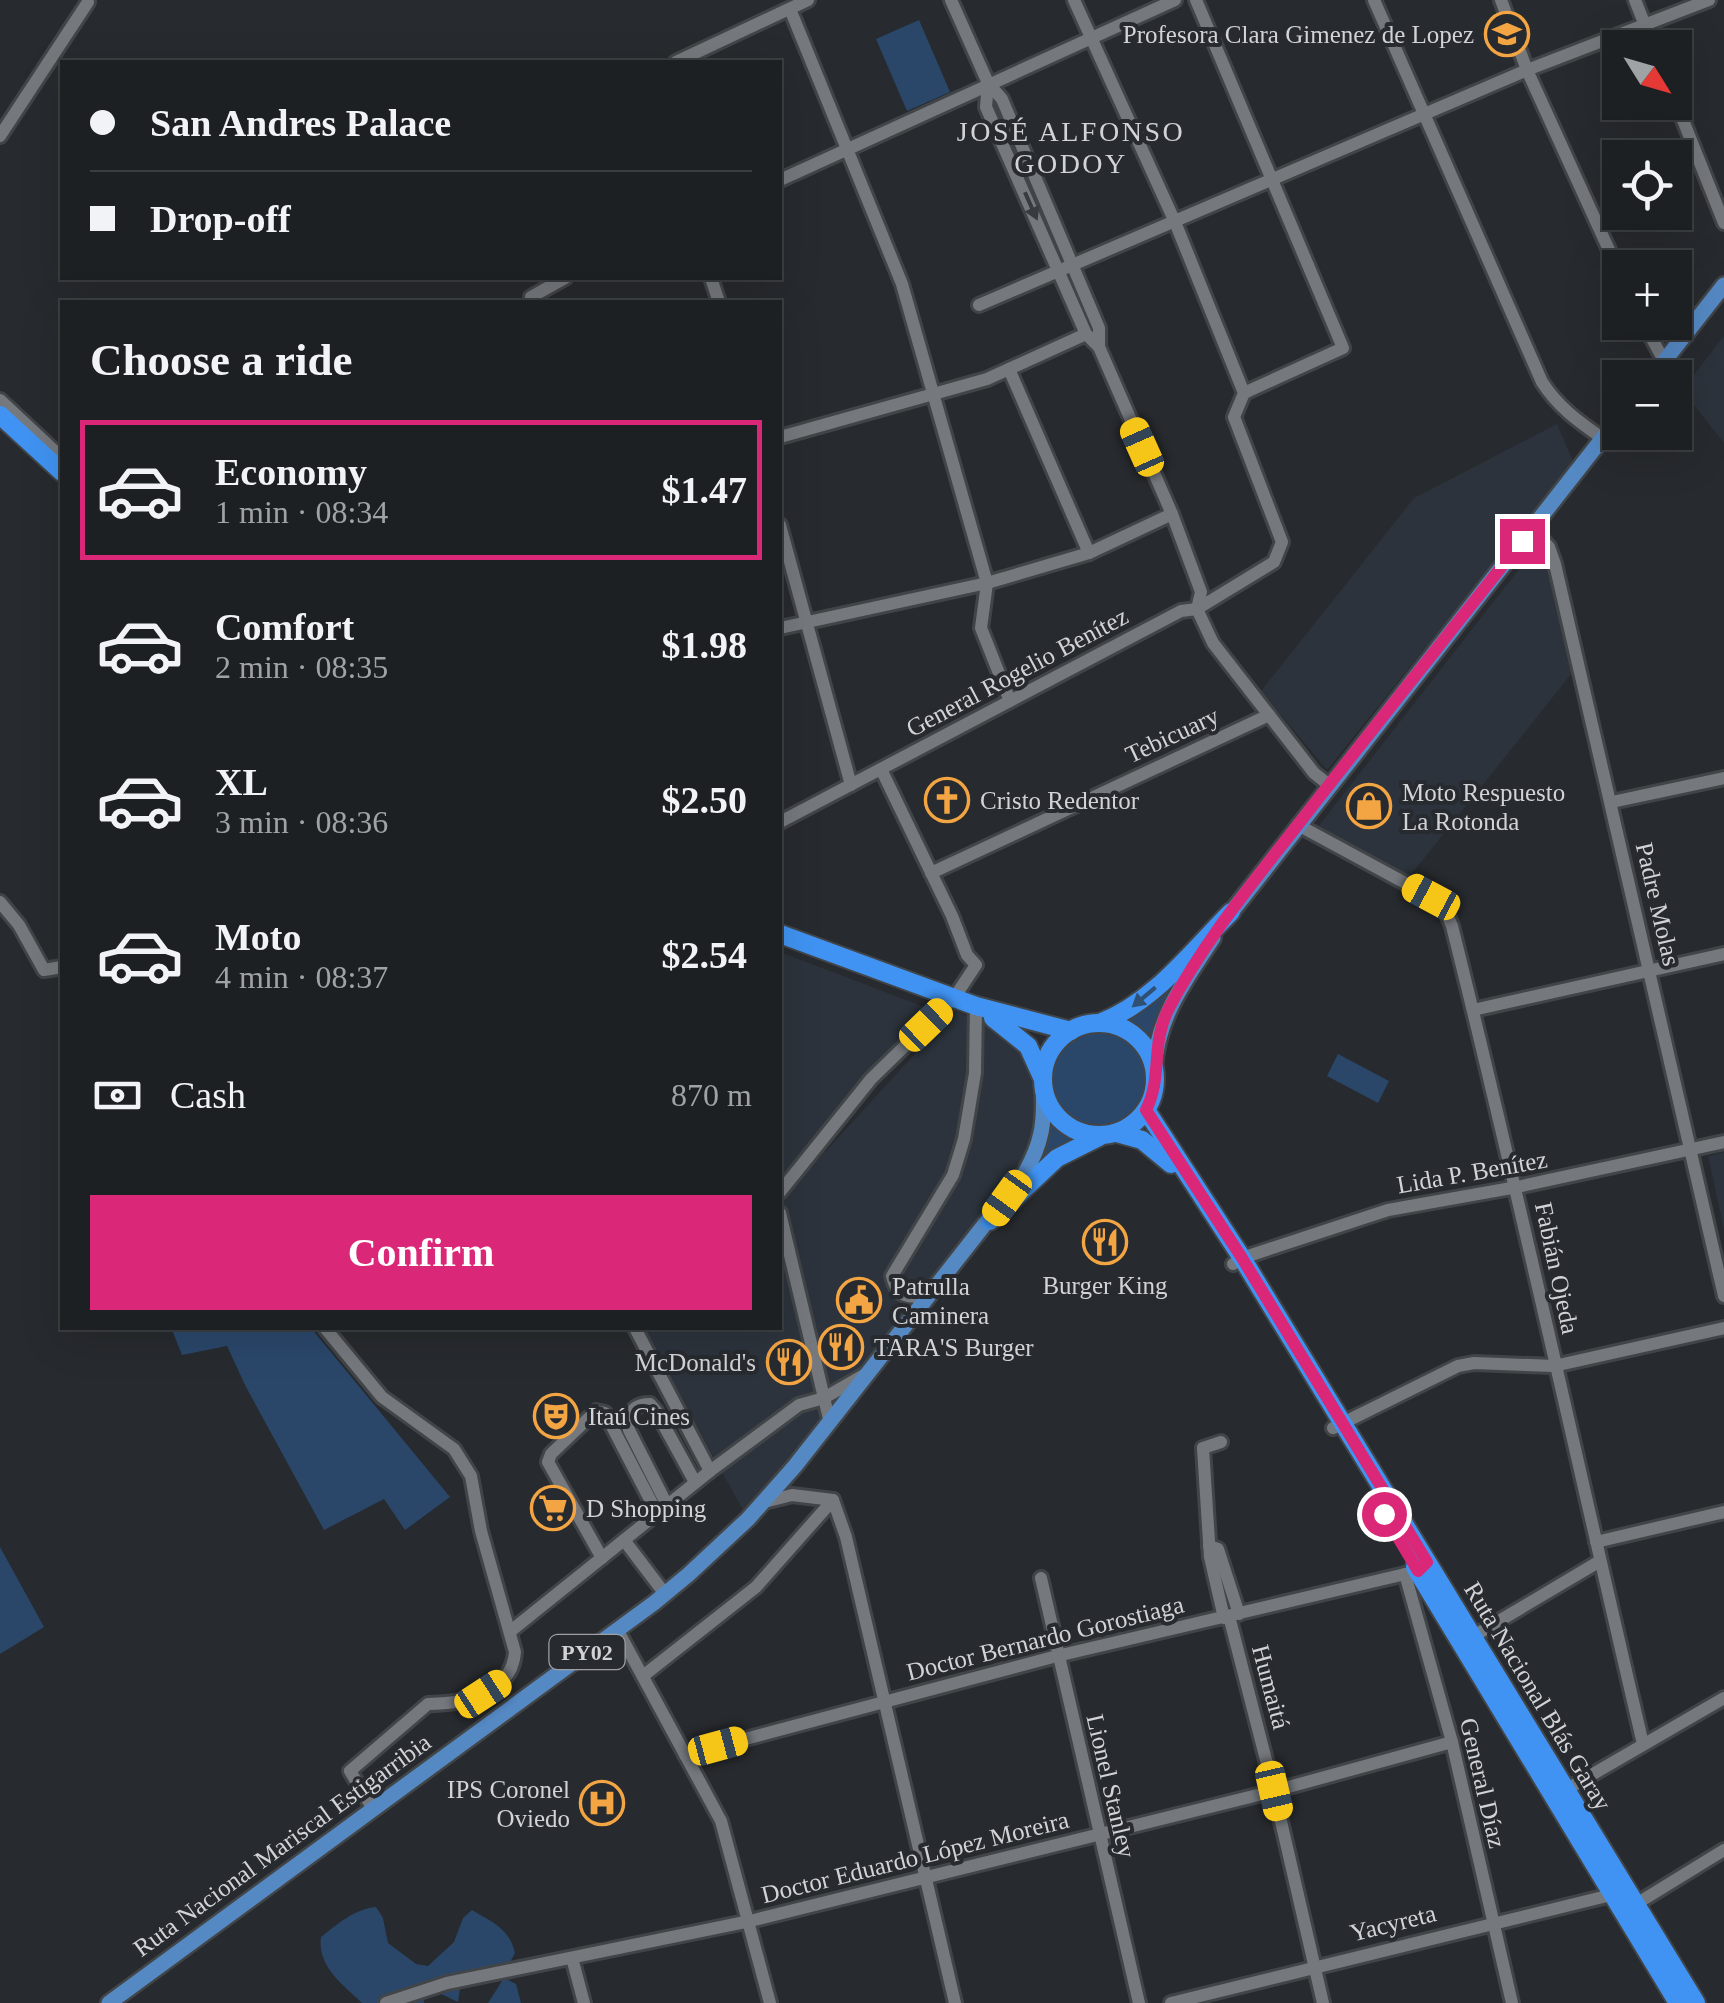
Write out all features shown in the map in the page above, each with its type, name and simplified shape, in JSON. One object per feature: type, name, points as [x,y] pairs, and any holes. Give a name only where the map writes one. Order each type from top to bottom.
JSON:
[{"type":"highway","points":[[0,415],[60,470]]},
{"type":"highway","points":[[782,935],[976,1006],[1071,1031],[1123,1014],[1144,1001],[1231,912]]},
{"type":"highway","points":[[976,1006],[1028,1046],[1048,1104],[1071,1128],[1087,1134],[1110,1134]]},
{"type":"highway","points":[[1100,1023],[1129,1032],[1150,1054],[1154,1069],[1152,1098],[1146,1110]]},
{"type":"highway","name":"PY02","points":[[1043,1083],[1048,1055],[1071,1031]]},
{"type":"highway","name":"PY02","points":[[990,1221],[1057,1158],[1128,1128],[1146,1110]]},
{"type":"highway","name":"Ruta Nacional Blás Garay","points":[[1146,1110],[1338,1426],[1417,1569],[1629,1908],[1696,2003]]},
{"type":"highway","name":"Ruta Nacional Blás Garay","points":[[1110,1134],[1142,1140],[1171,1164],[1238,1260]]},
{"type":"highway","name":"Ruta Nacional Blás Garay","points":[[1417,1569],[1472,1637],[1559,1793]]},
{"type":"highway","name":"Ruta Nacional Blás Garay","points":[[1629,1908],[1678,2003]]},
{"type":"main road","points":[[1666,360],[1724,285]]},
{"type":"main road","points":[[1154,1069],[1160,1025],[1231,912],[1602,438]]},
{"type":"main road","name":"PY02","points":[[990,1221],[1038,1149],[1046,1124],[1043,1083]]},
{"type":"main road","name":"Ruta Nacional Mariscal Estigarribia","points":[[110,2003],[665,1594],[764,1502],[990,1221]]},
{"type":"street","points":[[680,60],[808,0]]},
{"type":"street","points":[[950,0],[988,83],[1002,100],[1066,268],[1086,334],[1098,347],[1172,514],[1201,592],[1196,609],[1213,642],[1314,774],[1329,785]]},
{"type":"street","points":[[1074,0],[1174,222],[1244,392],[1343,348],[1196,0]]},
{"type":"street","points":[[782,179],[1176,0]]},
{"type":"street","points":[[1374,0],[1542,382],[1553,399],[1602,438]]},
{"type":"street","points":[[1501,0],[1527,70],[1609,250]]},
{"type":"street","points":[[1635,0],[1647,30]]},
{"type":"street","points":[[979,306],[1527,70],[1709,0]]},
{"type":"street","points":[[0,136],[88,2]]},
{"type":"street","points":[[790,8],[902,284],[987,583],[981,628],[1010,701]]},
{"type":"street","points":[[1683,120],[1724,223]]},
{"type":"street","points":[[1066,268],[1099,328],[1098,347]]},
{"type":"street","points":[[532,297],[562,280]]},
{"type":"street","points":[[782,436],[987,379],[1086,334]]},
{"type":"street","points":[[1009,369],[1089,553]]},
{"type":"street","name":"General Rogelio Benítez","points":[[782,821],[1182,611],[1196,609],[1274,562],[1282,542],[1234,418],[1244,392]]},
{"type":"street","points":[[0,400],[60,456]]},
{"type":"street","points":[[782,627],[987,583],[1089,553],[1172,514]]},
{"type":"street","name":"Padre Molas","points":[[1532,529],[1548,547],[1556,564],[1724,1296]]},
{"type":"street","points":[[782,533],[851,785]]},
{"type":"street","name":"Tebicuary","points":[[930,872],[1269,715]]},
{"type":"street","points":[[782,1189],[871,1078],[954,998],[976,965],[967,955],[881,768]]},
{"type":"street","points":[[1612,802],[1724,778]]},
{"type":"street","name":"Fabián Ojeda","points":[[1298,825],[1431,897],[1446,912],[1517,1188],[1554,1366],[1644,1744]]},
{"type":"street","points":[[0,902],[19,925],[44,970],[60,966]]},
{"type":"street","points":[[1474,1010],[1724,954]]},
{"type":"street","points":[[929,1294],[904,1296],[895,1287],[892,1276],[954,1175],[976,1074],[976,1006]]},
{"type":"street","name":"Lida P. Benítez","points":[[1238,1260],[1388,1210],[1517,1188],[1724,1142]]},
{"type":"street","points":[[782,1222],[830,1423]]},
{"type":"street","points":[[1338,1426],[1458,1366],[1554,1366],[1724,1328]]},
{"type":"street","points":[[328,1330],[382,1397],[454,1449],[471,1476],[481,1531],[512,1630],[514,1664],[506,1679],[483,1694],[454,1704],[428,1704],[350,1771],[373,1809]]},
{"type":"street","points":[[636,1330],[710,1470]]},
{"type":"street","points":[[512,1630],[710,1470],[799,1405],[824,1398],[868,1373]]},
{"type":"street","points":[[662,1509],[629,1430],[627,1420],[632,1410],[640,1404],[650,1404],[656,1410],[696,1482]]},
{"type":"street","points":[[602,1558],[548,1462],[551,1454],[596,1411],[605,1413],[662,1509]]},
{"type":"street","name":"Humaitá","points":[[1221,1442],[1203,1448],[1209,1546],[1274,1791],[1323,2003]]},
{"type":"street","points":[[764,1502],[792,1495],[833,1500]]},
{"type":"street","points":[[643,1676],[756,1586],[833,1500]]},
{"type":"street","points":[[833,1500],[846,1537],[955,2003]]},
{"type":"street","points":[[1596,1542],[1724,1512]]},
{"type":"street","points":[[624,1540],[665,1594]]},
{"type":"street","points":[[1472,1637],[1600,1562]]},
{"type":"street","name":"Doctor Bernardo Gorostiaga","points":[[685,1754],[1057,1656],[1417,1569]]},
{"type":"street","name":"General Díaz","points":[[1417,1569],[1512,2003]]},
{"type":"street","name":"Lionel Stanley","points":[[1040,1578],[1140,2003]]},
{"type":"street","points":[[618,1630],[721,1821],[770,2003]]},
{"type":"street","points":[[1559,1793],[1724,1698]]},
{"type":"street","name":"Doctor Eduardo López Moreira","points":[[386,2003],[447,1982],[750,1921],[1274,1791],[1452,1742]]},
{"type":"street","points":[[1629,1908],[1724,1850]]},
{"type":"street","name":"Yacyreta","points":[[1171,2003],[1618,1890]]},
{"type":"street","points":[[572,1958],[584,2003]]},
{"type":"shaded area","points":[[919,20],[950,92],[907,111],[876,39]]},
{"type":"shaded area","points":[[1724,336],[1724,443],[1692,403],[1692,377]]},
{"type":"shaded area","points":[[1557,424],[1574,463],[1327,770],[1261,691],[1414,498]]},
{"type":"shaded area","points":[[1533,551],[1550,561],[1572,673],[1406,881],[1317,828]]},
{"type":"shaded area","points":[[782,953],[935,1011],[784,1182],[782,1174]]},
{"type":"shaded area","points":[[1191,961],[1155,1025],[1151,1047],[1142,1034],[1124,1023]]},
{"type":"shaded area","points":[[955,1010],[987,1026],[1018,1050],[1035,1087],[1036,1126],[1028,1155],[835,1408],[743,1510],[643,1330],[782,1330],[782,1199]]},
{"type":"shaded area","points":[[1098,1031],[1117,1035],[1133,1045],[1143,1061],[1147,1080],[1143,1099],[1133,1115],[1117,1125],[1098,1129],[1079,1125],[1063,1115],[1053,1099],[1049,1080],[1053,1061],[1063,1045],[1079,1035]]},
{"type":"shaded area","points":[[1338,1054],[1389,1081],[1378,1103],[1327,1076]]},
{"type":"shaded area","points":[[1051,1120],[1062,1132],[1078,1139],[1030,1174],[1044,1150]]},
{"type":"shaded area","points":[[1724,1152],[1724,1230],[1708,1156]]},
{"type":"shaded area","points":[[172,1330],[313,1330],[450,1497],[405,1530],[384,1499],[324,1530],[227,1346],[182,1355]]},
{"type":"shaded area","points":[[0,1547],[44,1627],[0,1654]]},
{"type":"shaded area","points":[[376,1907],[383,1918],[388,1943],[416,1964],[428,1966],[454,1942],[463,1918],[472,1910],[504,1932],[515,1953],[509,1964],[461,1982],[458,2002],[435,1991],[423,1991],[424,2003],[362,2003],[327,1966],[321,1937],[353,1914]]},
{"type":"shaded area","points":[[504,1978],[516,1984],[521,2003],[488,2003]]},
{"type":"place","name":"Profesora Clara Gimenez de Lopez","points":[[1507,34]]},
{"type":"place","name":"Cristo Redentor","points":[[947,800]]},
{"type":"place","name":"Moto Respuesto La Rotonda","points":[[1369,806]]},
{"type":"place","name":"Burger King","points":[[1105,1242]]},
{"type":"place","name":"Patrulla Caminera","points":[[859,1300]]},
{"type":"place","name":"TARA'S Burger","points":[[841,1347]]},
{"type":"place","name":"McDonald's","points":[[789,1362]]},
{"type":"place","name":"Itaú Cines","points":[[556,1416]]},
{"type":"place","name":"D Shopping","points":[[553,1508]]},
{"type":"place","name":"IPS Coronel Oviedo","points":[[602,1803]]},
{"type":"district","name":"JOSÉ ALFONSO GODOY","points":[[1071,147]]},
{"type":"route","points":[[1384,1514],[1418,1571],[1427,1562],[1242,1258],[1146,1110],[1155,1083],[1160,1025],[1180,988],[1231,912],[1522,541]]}]
